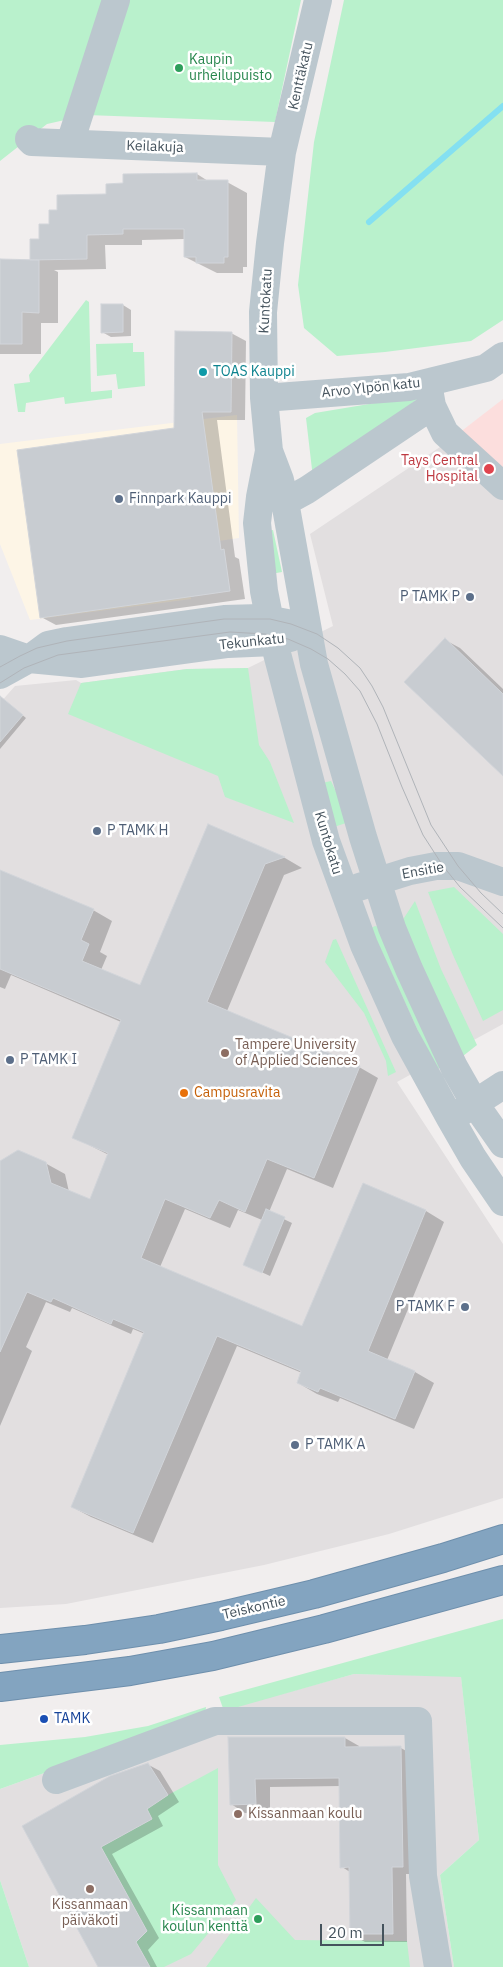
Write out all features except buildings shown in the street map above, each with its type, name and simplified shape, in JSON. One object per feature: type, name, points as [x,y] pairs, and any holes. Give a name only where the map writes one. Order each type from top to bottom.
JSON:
[{"type":"highway","name":"Teiskontie","points":[[0,1649],[85,1640],[220,1616],[314,1594],[503,1539]]},
{"type":"highway","points":[[0,1687],[130,1671],[212,1656],[324,1629],[503,1580]]},
{"type":"street","points":[[70,143],[116,0]]},
{"type":"street","name":"Kenttäkatu","points":[[282,152],[318,0]]},
{"type":"street","name":"Keilakuja","points":[[29,139],[32,142],[282,152]]},
{"type":"street","name":"Kuntokatu","points":[[282,152],[264,312],[264,398],[269,451],[280,480],[307,630],[322,692],[376,882],[392,928],[454,1067],[475,1104],[503,1144]]},
{"type":"street","name":"Arvo Ylpön katu","points":[[264,398],[409,387],[430,394],[486,368],[503,356]]},
{"type":"street","points":[[284,502],[307,490],[430,394],[445,432],[503,486]]},
{"type":"street","name":"Kuntokatu","points":[[269,451],[257,524],[264,591],[272,630],[323,831],[343,891],[384,992],[422,1070],[473,1158],[503,1202]]},
{"type":"street","name":"Tekunkatu","points":[[0,675],[48,645],[67,641],[224,619],[272,630],[307,630]]},
{"type":"street","points":[[0,649],[28,659]]},
{"type":"street","name":"Ensitie","points":[[343,891],[410,871],[436,866],[458,866],[503,882]]},
{"type":"street","points":[[450,1118],[503,1085]]},
{"type":"street","points":[[56,1780],[215,1720],[418,1721],[423,1876],[438,1967]]},
{"type":"shaded area","name":"Tays Central Hospital","points":[[503,399],[503,495],[446,443]]},
{"type":"shaded area","name":"Finnpark Kauppi","points":[[237,415],[239,538],[183,546],[191,599],[30,620],[0,544],[0,444]]},
{"type":"shaded area","name":"Tampere University of Applied Sciences","points":[[446,443],[503,495],[503,1024],[397,1082],[503,1244],[503,1498],[389,1534],[264,1565],[66,1604],[0,1608],[0,703],[15,686],[76,680],[81,683],[187,669],[248,668],[333,626],[310,534]]},
{"type":"shaded area","name":"Kissanmaan koulu","points":[[354,1674],[461,1676],[479,1840],[440,1875],[454,1967],[29,1967],[0,1880],[0,1789],[205,1715]]},
{"type":"green space","name":"Kaupin urheilupuisto","points":[[0,0],[301,0],[275,122],[87,115],[47,124],[0,161]]},
{"type":"green space","points":[[344,0],[503,0],[503,320],[471,341],[337,356],[304,328],[298,285],[314,142]]},
{"type":"green space","points":[[86,300],[89,302],[91,392],[112,390],[112,398],[65,404],[64,397],[26,403],[25,412],[18,412],[14,384],[30,382],[29,375]]},
{"type":"green space","points":[[133,343],[133,352],[144,352],[145,386],[118,389],[116,374],[97,376],[96,344]]},
{"type":"green space","points":[[423,395],[313,478],[306,418],[315,413]]},
{"type":"green space","points":[[273,530],[282,572],[271,574],[267,531]]},
{"type":"green space","points":[[248,668],[259,745],[270,762],[294,823],[225,797],[218,776],[68,714],[81,683],[187,669]]},
{"type":"green space","points":[[331,781],[339,798],[346,823],[334,827],[322,783]]},
{"type":"green space","points":[[454,887],[503,934],[503,1010],[483,1021],[453,955],[428,892]]},
{"type":"green space","points":[[415,901],[441,969],[477,1045],[463,1056],[402,921]]},
{"type":"green space","points":[[379,927],[441,1067],[436,1070],[371,928]]},
{"type":"green space","points":[[336,939],[396,1072],[388,1076],[386,1061],[364,1013],[325,962],[333,940]]},
{"type":"green space","points":[[503,1619],[503,1967],[454,1967],[440,1875],[479,1840],[461,1677],[354,1674],[224,1711],[219,1697]]},
{"type":"green space","points":[[206,1707],[205,1715],[0,1789],[0,1745],[85,1737],[148,1726]]},
{"type":"green space","points":[[218,1768],[218,1865],[236,1900],[191,1954],[164,1967],[150,1967],[136,1942],[147,1931],[101,1847],[152,1819],[147,1809],[168,1795]]},
{"type":"green space","points":[[0,1880],[29,1967],[0,1967]]},
{"type":"green space","name":"Kissanmaan koulun kenttä","points":[[256,1898],[295,1940],[407,1941],[410,1967],[206,1967]]},
{"type":"waterway","points":[[369,222],[503,106]]},
{"type":"tram line","points":[[0,667],[37,648],[67,641],[224,619],[270,619],[291,624],[317,634],[338,648],[360,668],[372,686],[383,707],[431,825],[458,866],[481,893],[503,914]]},
{"type":"tram line","points":[[0,683],[24,668],[58,655],[230,632],[265,634],[288,639],[311,649],[328,659],[360,691],[377,724],[423,835],[443,866],[460,887],[503,928]]},
{"type":"place","name":"Kaupin urheilupuisto","points":[[179,68]]},
{"type":"place","name":"TOAS Kauppi","points":[[203,372]]},
{"type":"place","name":"Tays Central Hospital","points":[[489,469]]},
{"type":"place","name":"Finnpark Kauppi","points":[[119,499]]},
{"type":"place","name":"P TAMK P","points":[[470,597]]},
{"type":"place","name":"P TAMK H","points":[[97,831]]},
{"type":"place","name":"Tampere University of Applied Sciences","points":[[225,1053]]},
{"type":"place","name":"P TAMK I","points":[[10,1060]]},
{"type":"place","name":"Campusravita","points":[[184,1093]]},
{"type":"place","name":"P TAMK F","points":[[465,1307]]},
{"type":"place","name":"P TAMK A","points":[[295,1445]]},
{"type":"place","name":"TAMK","points":[[44,1719]]},
{"type":"place","name":"Kissanmaan koulu","points":[[238,1814]]},
{"type":"place","name":"Kissanmaan päiväkoti","points":[[90,1889]]},
{"type":"place","name":"Kissanmaan koulun kenttä","points":[[258,1919]]}]
